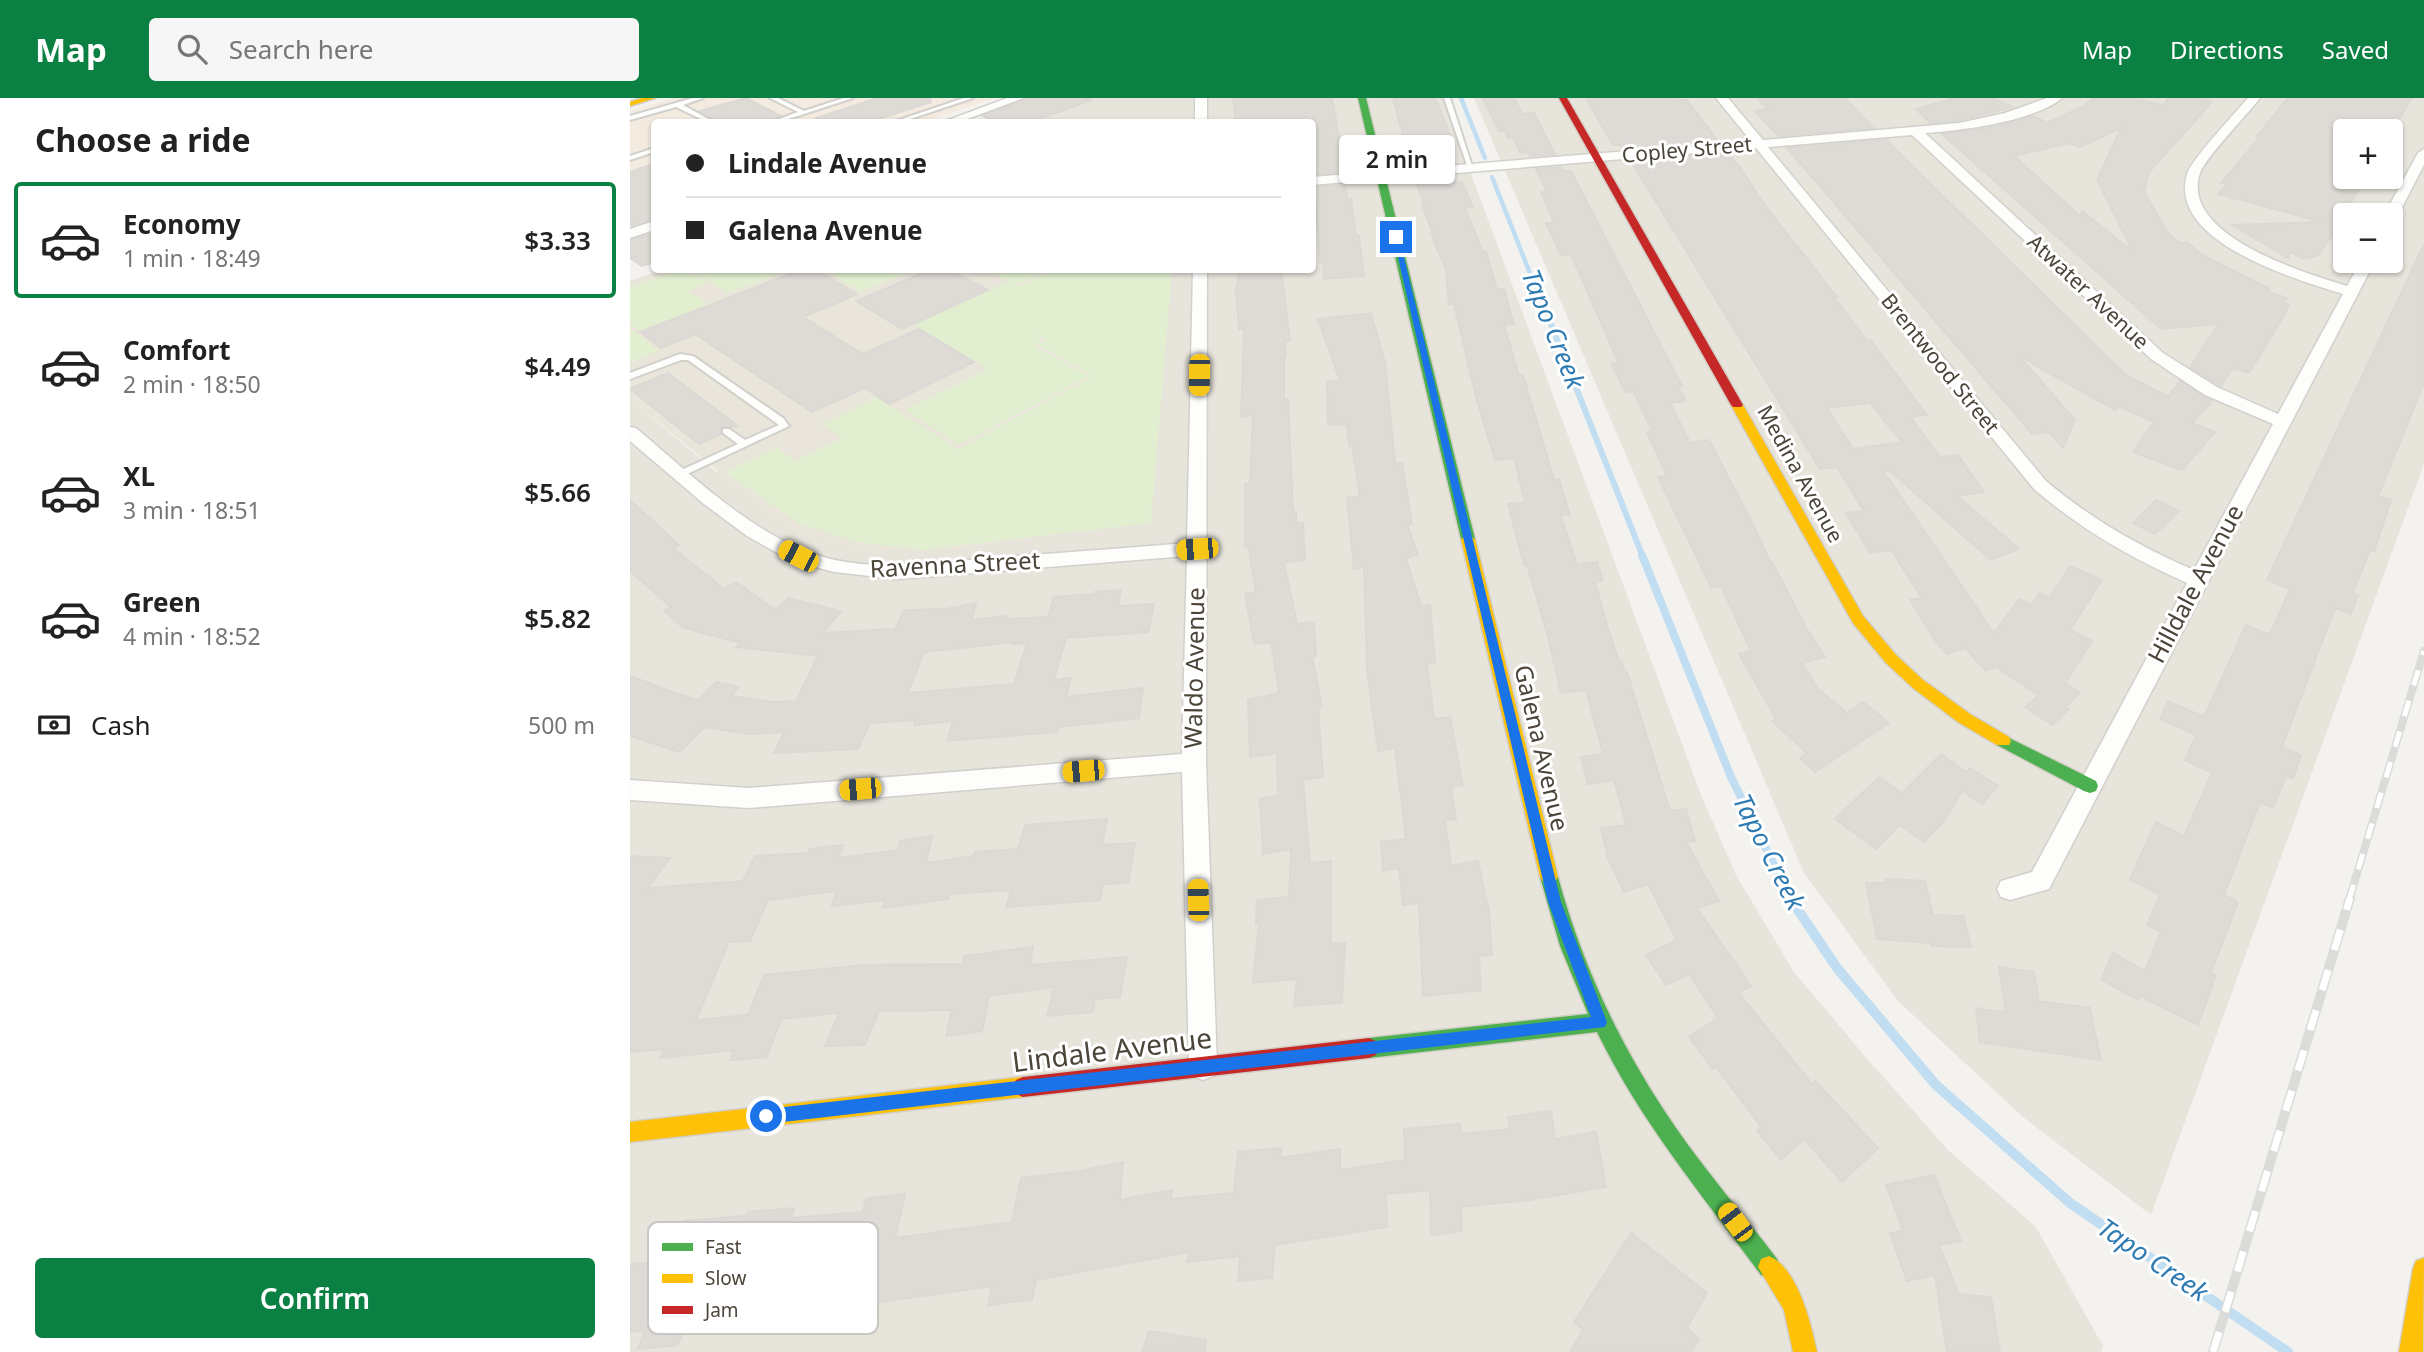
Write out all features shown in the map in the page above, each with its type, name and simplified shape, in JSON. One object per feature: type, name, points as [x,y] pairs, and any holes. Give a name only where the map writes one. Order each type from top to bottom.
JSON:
[{"type":"street","points":[[630,104],[650,98]]},
{"type":"street","points":[[958,119],[1018,98]]},
{"type":"street","points":[[1200,98],[1201,119]]},
{"type":"street","name":"Galena Avenue","points":[[1363,98],[1555,902],[1600,1022],[1669,1136],[1768,1265],[1795,1306],[1805,1352]]},
{"type":"street","name":"Medina Avenue","points":[[1563,98],[1858,619],[1895,663],[1943,705],[1996,739],[2090,786]]},
{"type":"street","name":"Brentwood Street","points":[[1722,98],[2040,485],[2070,512],[2108,538],[2146,558],[2199,580]]},
{"type":"street","name":"Copley Street","points":[[1316,181],[1915,131],[1997,120],[2056,98]]},
{"type":"street","points":[[2254,98],[2194,171],[2188,184],[2188,195],[2195,210],[2227,240],[2253,255],[2295,274],[2351,292]]},
{"type":"street","name":"Atwater Avenue","points":[[1915,131],[2157,356],[2211,391],[2282,422]]},
{"type":"street","points":[[2397,203],[2424,153]]},
{"type":"street","points":[[630,234],[651,226]]},
{"type":"street","name":"Waldo Avenue","points":[[1200,273],[1194,762],[1203,1066]]},
{"type":"street","name":"Hilldale Avenue","points":[[2010,889],[2040,881],[2361,273]]},
{"type":"street","name":"Ravenna Street","points":[[630,432],[761,537],[798,556],[850,569],[897,572],[1197,549]]},
{"type":"street","points":[[630,790],[749,798],[1194,762]]},
{"type":"street","name":"Lindale Avenue","points":[[630,1132],[1600,1022]]},
{"type":"street","points":[[2411,1352],[2424,1269]]},
{"type":"lane","points":[[630,118],[700,98]]},
{"type":"lane","points":[[773,98],[804,113]]},
{"type":"lane","points":[[784,119],[850,98]]},
{"type":"lane","points":[[906,119],[970,98]]},
{"type":"lane","points":[[1447,98],[1471,168]]},
{"type":"lane","points":[[678,104],[706,119]]},
{"type":"lane","points":[[630,145],[644,154]]},
{"type":"lane","points":[[630,158],[651,151]]},
{"type":"lane","points":[[630,376],[680,357],[690,358],[784,426],[680,474]]},
{"type":"lane","points":[[647,370],[657,377]]},
{"type":"lane","points":[[726,431],[744,444]]},
{"type":"shaded area","points":[[674,98],[995,98],[933,119],[651,119],[651,217],[630,225],[630,111]]},
{"type":"shaded area","points":[[1048,98],[1443,98],[1701,795],[1736,875],[1794,972],[1864,1055],[1948,1150],[2036,1227],[2103,1346],[2101,1352],[630,1352],[630,399],[716,472],[1156,273],[1316,273],[1316,119],[988,119]]},
{"type":"shaded area","points":[[1474,98],[2424,98],[2424,464],[2151,1215],[2023,1117],[1898,1001],[1804,873]]},
{"type":"shaded area","points":[[652,273],[1163,273],[1141,520],[942,553],[861,550],[787,528],[630,399],[630,281]]},
{"type":"green space","points":[[669,273],[692,273],[707,283],[689,291],[709,304],[640,331],[630,324],[630,287]]},
{"type":"green space","points":[[699,273],[780,273],[728,293],[696,274]]},
{"type":"green space","points":[[828,273],[906,273],[861,292]]},
{"type":"green space","points":[[993,273],[1043,273],[1016,284],[1018,286],[1046,273],[1172,273],[1151,523],[922,550],[856,542],[798,523],[725,472],[777,447],[795,461],[842,438],[823,424],[877,397],[958,449],[1093,376],[1038,345],[1047,340],[1037,335],[1035,336],[1043,341],[1035,346],[1089,376],[959,445],[905,410],[988,369],[914,325],[1009,281]]},
{"type":"green space","points":[[630,328],[660,351],[630,363]]},
{"type":"building","points":[[746,98],[781,116],[774,119],[712,119],[700,111]]},
{"type":"building","points":[[878,98],[930,98],[931,102],[878,119],[816,118]]},
{"type":"building","points":[[1026,98],[1091,98],[1039,119],[990,119],[982,116]]},
{"type":"building","points":[[1233,98],[1332,98],[1343,159],[1338,160],[1341,172],[1316,174],[1316,119],[1236,119]]},
{"type":"building","points":[[1393,98],[1435,98],[1450,135],[1441,136],[1449,163],[1411,166]]},
{"type":"building","points":[[1483,98],[1514,98],[1522,114],[1534,113],[1555,154],[1530,156],[1528,152],[1520,153],[1514,138],[1508,138],[1505,131],[1499,131]]},
{"type":"building","points":[[1757,98],[1845,98],[1873,128],[1778,136],[1755,111],[1768,109]]},
{"type":"building","points":[[1956,98],[1992,98],[2013,107],[1959,120],[1930,123],[1916,109]]},
{"type":"building","points":[[2093,98],[2130,98],[2163,105],[2169,98],[2194,98],[2212,102],[2149,172],[2144,192],[2168,233],[2180,243],[2187,242],[2202,255],[2270,289],[2268,292],[2287,298],[2284,303],[2289,305],[2283,317],[2249,373],[2233,368],[2221,386],[2190,367],[2219,324],[2161,329],[1942,134],[1997,126],[2033,116],[2047,123],[2084,106]],"holes":[[[2121,128],[2097,180],[2133,252],[2082,211],[2080,216],[2014,156],[2069,143],[2080,147]]]},
{"type":"building","points":[[2288,98],[2412,98],[2399,119],[2333,119],[2333,189],[2360,189],[2351,203],[2333,203],[2333,234],[2317,256],[2303,259],[2291,252],[2288,258],[2232,225],[2323,222],[2218,194],[2227,184],[2221,183],[2260,137],[2257,136]]},
{"type":"building","points":[[1587,100],[1687,100],[1718,141],[1624,149],[1621,145],[1613,145]]},
{"type":"building","points":[[1886,140],[2126,375],[2168,397],[2180,381],[2212,401],[2192,423],[2215,432],[2182,470],[2133,452],[2154,422],[2120,407],[2115,410],[2019,356],[2075,420],[2063,448],[2049,432],[2032,434],[1787,148]]},
{"type":"building","points":[[1726,153],[1739,166],[1764,204],[1837,297],[1834,297],[1867,341],[1870,340],[1883,356],[1927,415],[1911,417],[1932,447],[1940,457],[1958,455],[1984,492],[1957,496],[2019,549],[1991,560],[1888,469],[1884,472],[1994,633],[2019,599],[2031,605],[2040,593],[2050,598],[2070,566],[2102,580],[2070,630],[2092,641],[2065,683],[2080,693],[2065,707],[2069,709],[2052,725],[2025,707],[2039,695],[1996,667],[1986,671],[1965,648],[1947,654],[1937,643],[1910,600],[1922,598],[1891,550],[1870,553],[1846,513],[1864,511],[1837,467],[1820,469],[1631,161]],"holes":[[[1870,403],[1902,442],[1853,449],[1827,408]]]},
{"type":"building","points":[[651,165],[651,220],[630,226],[630,172]]},
{"type":"building","points":[[1561,167],[1562,170],[1571,171],[1682,386],[1678,387],[1686,401],[1670,403],[1690,443],[1709,440],[1770,562],[1825,657],[1802,663],[1818,689],[1847,713],[1863,702],[1889,723],[1815,772],[1800,758],[1807,753],[1772,721],[1776,719],[1739,654],[1751,651],[1721,586],[1711,587],[1658,477],[1667,476],[1647,432],[1652,431],[1633,391],[1625,392],[1612,364],[1619,364],[1571,254],[1561,255],[1546,223],[1554,223],[1541,192],[1547,192],[1536,169]]},
{"type":"building","points":[[1453,176],[1455,183],[1462,182],[1473,207],[1465,208],[1483,252],[1486,252],[1497,290],[1504,289],[1514,324],[1504,325],[1519,375],[1523,375],[1554,480],[1559,479],[1570,515],[1561,516],[1577,564],[1597,562],[1603,581],[1595,582],[1608,628],[1619,661],[1627,672],[1670,811],[1686,809],[1695,841],[1686,842],[1719,901],[1697,908],[1751,986],[1738,992],[1812,1084],[1815,1081],[1878,1148],[1842,1182],[1804,1139],[1781,1160],[1757,1131],[1761,1127],[1716,1067],[1713,1069],[1689,1037],[1718,1018],[1689,974],[1666,985],[1646,955],[1677,940],[1648,884],[1624,892],[1608,858],[1601,828],[1626,825],[1614,780],[1588,784],[1581,757],[1603,754],[1586,690],[1561,693],[1548,637],[1527,565],[1524,565],[1508,504],[1525,503],[1514,458],[1495,460],[1475,393],[1454,304],[1449,304],[1446,270],[1431,234],[1415,179]]},
{"type":"building","points":[[1344,185],[1348,200],[1351,199],[1364,276],[1324,279],[1323,262],[1320,262],[1317,187]]},
{"type":"building","points":[[651,234],[651,263],[642,266],[630,258],[630,240]]},
{"type":"building","points":[[2424,244],[2424,383],[2378,496],[2391,500],[2374,551],[2370,550],[2353,593],[2358,595],[2351,614],[2335,608],[2282,747],[2301,755],[2293,779],[2286,776],[2273,808],[2260,802],[2224,895],[2238,902],[2211,973],[2216,975],[2198,1025],[2140,996],[2138,1000],[2101,979],[2113,953],[2145,971],[2161,932],[2147,925],[2160,895],[2130,879],[2156,822],[2184,836],[2212,773],[2185,760],[2196,735],[2160,719],[2168,701],[2204,717],[2246,625],[2270,635],[2290,589],[2267,580]]},
{"type":"building","points":[[792,273],[821,273],[857,294],[803,317],[863,354],[919,329],[974,362],[889,404],[865,388],[812,412],[695,334],[661,348],[640,332]]},
{"type":"building","points":[[923,273],[956,273],[988,290],[902,329],[856,301]]},
{"type":"building","points":[[1239,273],[1281,273],[1290,341],[1285,341],[1284,400],[1288,399],[1293,512],[1296,512],[1296,523],[1303,523],[1305,560],[1284,562],[1297,624],[1314,622],[1316,656],[1312,657],[1322,706],[1318,707],[1323,777],[1303,780],[1310,863],[1331,861],[1331,944],[1345,943],[1342,1003],[1294,1006],[1297,979],[1253,983],[1259,924],[1256,924],[1257,900],[1289,897],[1291,849],[1263,854],[1260,799],[1278,796],[1277,753],[1250,757],[1248,700],[1279,693],[1271,642],[1254,644],[1245,594],[1256,592],[1248,545],[1245,546],[1245,484],[1250,484],[1253,415],[1241,417],[1244,328],[1239,329],[1236,289]]},
{"type":"building","points":[[1371,313],[1385,363],[1395,464],[1402,463],[1412,524],[1407,524],[1418,555],[1406,558],[1421,606],[1430,605],[1435,662],[1427,663],[1434,719],[1450,717],[1463,785],[1451,787],[1456,819],[1445,820],[1451,866],[1478,861],[1489,912],[1492,955],[1479,956],[1481,990],[1423,996],[1419,903],[1403,905],[1399,868],[1383,871],[1381,842],[1406,839],[1395,748],[1378,751],[1367,669],[1364,567],[1354,569],[1347,498],[1360,496],[1347,424],[1328,425],[1327,382],[1340,381],[1318,319]]},
{"type":"building","points":[[668,373],[738,426],[721,427],[721,434],[699,444],[630,389]]},
{"type":"building","points":[[630,500],[679,545],[673,548],[724,589],[736,582],[775,610],[788,598],[841,611],[823,633],[895,629],[904,610],[946,609],[976,603],[972,620],[1006,616],[1006,619],[1048,617],[1054,597],[1121,590],[1118,606],[1154,604],[1148,632],[1066,638],[1054,680],[1071,678],[1066,697],[1143,688],[1139,718],[1058,727],[1057,732],[947,741],[953,721],[914,725],[915,720],[870,723],[858,749],[774,753],[784,732],[750,734],[704,727],[680,752],[630,736],[630,676],[698,701],[716,682],[739,687],[731,696],[772,702],[796,701],[818,656],[736,647],[741,643],[684,628],[664,611],[671,607],[630,571]],"holes":[[[1014,642],[1013,644],[1027,643],[1014,684],[908,693],[924,652]]]},
{"type":"building","points":[[2156,500],[2179,511],[2155,534],[2133,523]]},
{"type":"building","points":[[1941,754],[1966,772],[1970,768],[1998,786],[1982,804],[1962,791],[1944,821],[1924,842],[1900,825],[1876,849],[1835,819],[1879,777],[1902,793]]},
{"type":"building","points":[[1107,819],[1102,845],[1135,843],[1128,883],[1103,884],[1100,900],[1006,907],[1011,890],[949,894],[948,899],[882,908],[885,900],[832,906],[836,891],[768,900],[750,941],[729,942],[696,1020],[748,1015],[764,975],[865,965],[963,964],[964,956],[1033,947],[1030,965],[1127,957],[1120,997],[1095,999],[1093,1012],[1047,1016],[1054,987],[989,996],[982,1031],[946,1036],[952,1010],[879,1011],[865,1045],[825,1046],[839,1013],[781,1019],[767,1057],[730,1060],[734,1050],[660,1058],[665,1049],[630,1052],[630,856],[670,858],[648,888],[743,881],[755,856],[809,853],[810,849],[843,845],[838,858],[898,850],[900,841],[932,836],[926,863],[974,856],[975,852],[1018,849],[1025,825]]},
{"type":"building","points":[[1885,879],[1925,881],[1933,915],[1963,916],[1971,947],[1932,946],[1931,943],[1877,939],[1866,883],[1886,883]]},
{"type":"building","points":[[1999,967],[2034,972],[2039,1001],[2090,1008],[2101,1060],[1980,1042],[1976,1008],[2006,1013]]},
{"type":"building","points":[[1551,1111],[1555,1139],[1596,1132],[1606,1187],[1529,1200],[1461,1207],[1462,1231],[1431,1235],[1430,1190],[1386,1194],[1387,1227],[1275,1245],[1272,1278],[1238,1281],[1240,1256],[1187,1262],[1189,1252],[1036,1280],[1032,1300],[988,1305],[992,1286],[878,1302],[878,1222],[683,1222],[794,1208],[791,1218],[863,1212],[866,1199],[905,1194],[895,1238],[1012,1222],[1021,1178],[1080,1171],[1123,1162],[1120,1200],[1172,1190],[1171,1199],[1234,1193],[1238,1152],[1281,1148],[1280,1158],[1340,1149],[1340,1170],[1405,1160],[1404,1129],[1460,1124],[1461,1134],[1510,1129],[1508,1117]]},
{"type":"building","points":[[1934,1175],[1961,1241],[1939,1245],[1959,1294],[1991,1297],[2000,1352],[1947,1352],[1935,1275],[1907,1281],[1890,1233],[1903,1231],[1886,1185]]},
{"type":"building","points":[[1631,1233],[1707,1293],[1687,1328],[1699,1339],[1691,1352],[1570,1352],[1583,1330],[1574,1322]]},
{"type":"building","points":[[648,1263],[648,1334],[682,1334],[678,1345],[638,1349],[645,1330],[630,1332],[630,1264]]},
{"type":"building","points":[[1149,1331],[1206,1340],[1205,1352],[1142,1352]]},
{"type":"waterway","name":"Tapo Creek","points":[[1461,98],[1485,158]]},
{"type":"waterway","name":"Tapo Creek","points":[[1492,177],[1539,296]]},
{"type":"waterway","name":"Tapo Creek","points":[[1539,294],[1643,557]]},
{"type":"waterway","name":"Tapo Creek","points":[[1642,555],[1731,777],[1790,898]]},
{"type":"waterway","name":"Tapo Creek","points":[[1790,898],[1837,968],[1936,1085],[2070,1203],[2288,1352]]},
{"type":"railway","points":[[2349,900],[2424,651]]},
{"type":"railway","points":[[2213,1352],[2350,898]]},
{"type":"traffic: fast","points":[[1362,98],[1468,539]]},
{"type":"traffic: fast","points":[[2003,741],[2090,786]]},
{"type":"traffic: fast","points":[[1549,877],[1569,946],[1613,1044],[1649,1106],[1681,1153],[1769,1267]]},
{"type":"traffic: fast","points":[[1369,1048],[1600,1022]]},
{"type":"traffic: slow","points":[[630,104],[651,98]]},
{"type":"traffic: slow","points":[[1737,405],[1858,619],[1891,659],[1918,684],[1964,718],[2003,741]]},
{"type":"traffic: slow","points":[[1468,539],[1549,877]]},
{"type":"traffic: slow","points":[[630,1132],[1023,1087]]},
{"type":"traffic: slow","points":[[1769,1267],[1795,1306],[1805,1352]]},
{"type":"traffic: slow","points":[[2411,1352],[2424,1269]]},
{"type":"traffic: jam","points":[[1563,98],[1737,405]]},
{"type":"traffic: jam","points":[[1023,1087],[1369,1048]]},
{"type":"route","points":[[766,1116],[1600,1022],[1555,902],[1396,237]]}]
